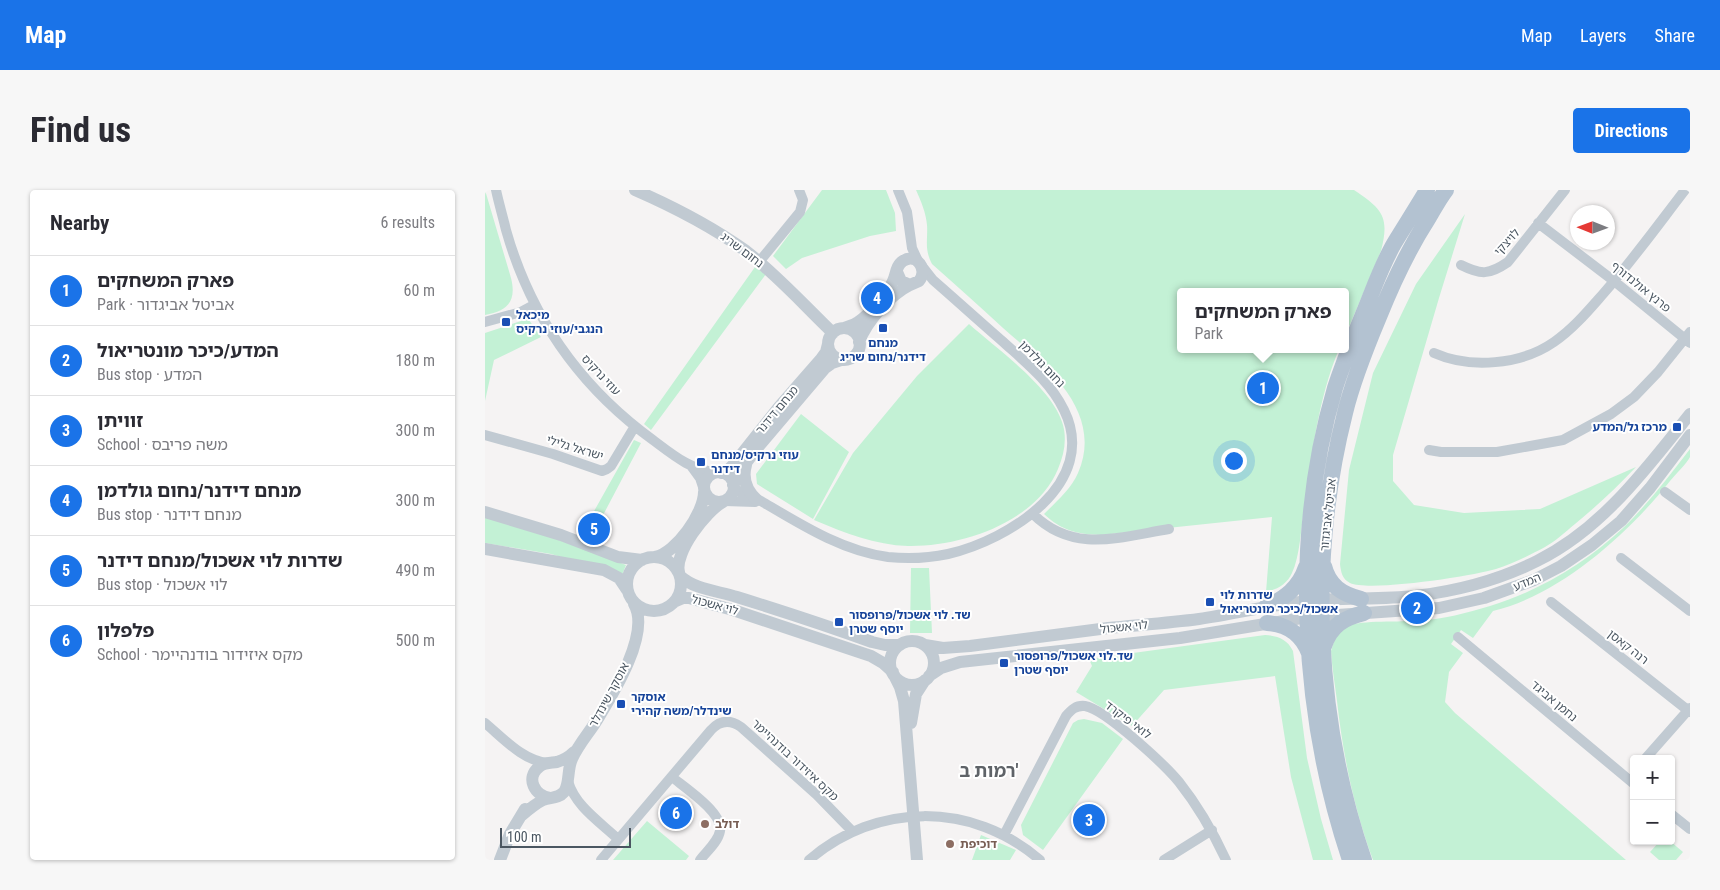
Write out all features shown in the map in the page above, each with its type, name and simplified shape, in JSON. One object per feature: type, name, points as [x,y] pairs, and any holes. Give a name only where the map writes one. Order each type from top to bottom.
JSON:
[{"type":"main road","name":"אביטל אביגדור","points":[[1349,350],[1395,242],[1427,190]]},
{"type":"main road","name":"אביטל אביגדור","points":[[1316,559],[1345,412],[1357,375],[1392,283],[1410,247],[1446,190]]},
{"type":"main road","name":"אביטל אביגדור","points":[[1348,353],[1335,388],[1325,426],[1315,483],[1316,651],[1314,705],[1320,745],[1337,820],[1350,860]]},
{"type":"main road","points":[[1316,559],[1333,585],[1363,606],[1351,616],[1337,623],[1316,651],[1304,644],[1294,632],[1266,615],[1294,588],[1306,569],[1316,559]]},
{"type":"main road","name":"אביטל אביגדור","points":[[1316,651],[1326,696],[1333,746],[1353,827],[1365,860]]},
{"type":"street","name":"עוזי נרקיס","points":[[496,190],[512,251],[523,281],[552,335],[570,360],[609,403],[635,426],[691,466],[703,471],[719,472]]},
{"type":"street","name":"נחום שריג","points":[[635,190],[691,216],[719,233],[759,262],[835,335]]},
{"type":"street","points":[[759,262],[799,212],[803,200],[799,190]]},
{"type":"street","points":[[859,342],[867,326],[891,299],[922,278],[923,272],[912,248],[907,212],[898,190]]},
{"type":"street","points":[[1539,223],[1565,190]]},
{"type":"street","points":[[1434,353],[1448,359],[1465,362],[1511,360],[1527,356],[1553,343],[1585,315],[1685,190]]},
{"type":"street","name":"לויצקי","points":[[1461,265],[1473,271],[1487,273],[1498,269],[1508,262],[1539,223]]},
{"type":"street","name":"פרנץ אולנדורף","points":[[1539,223],[1689,340]]},
{"type":"street","points":[[910,238],[907,252],[899,267],[901,281],[912,285],[924,284],[943,288]]},
{"type":"street","points":[[899,267],[908,259],[920,264]]},
{"type":"street","name":"נחום גולדמן","points":[[734,486],[743,494],[850,548],[889,557],[908,558],[942,555],[970,547],[1003,532],[1033,514],[1049,498],[1060,483],[1071,453],[1070,424],[1064,410],[1056,396],[1032,368],[928,276],[920,264]]},
{"type":"street","name":"מנחם דידנר","points":[[719,472],[728,470],[733,465],[775,411],[824,356],[835,335],[857,323],[889,289],[899,267]]},
{"type":"street","points":[[485,322],[521,312],[535,305]]},
{"type":"street","points":[[849,329],[855,333],[859,342],[859,350],[855,356],[848,359],[841,360],[832,355],[829,349],[835,335],[849,329]]},
{"type":"street","points":[[1429,450],[1441,452],[1497,452],[1563,440],[1611,414],[1634,397],[1689,340]]},
{"type":"street","name":"מנחם דידנר","points":[[734,486],[738,474],[791,407],[825,368],[831,363],[841,360]]},
{"type":"street","name":"המדע","points":[[1363,606],[1455,590],[1496,578],[1537,561],[1582,532],[1620,498],[1641,476],[1690,414]]},
{"type":"street","name":"ישראל גלילי","points":[[485,435],[553,454],[603,471],[611,466],[635,426]]},
{"type":"street","name":"המדע","points":[[1315,608],[1363,606],[1439,608],[1483,598],[1534,580],[1561,566],[1592,545],[1621,521],[1650,488],[1690,434]]},
{"type":"street","points":[[750,458],[745,468],[744,480],[749,491],[762,503]]},
{"type":"street","name":"עוזי נרקיס","points":[[691,466],[700,478],[704,490]]},
{"type":"street","points":[[485,549],[604,570],[619,578],[631,598],[645,610],[658,612],[666,609],[676,601],[681,589],[678,560],[683,548],[709,512],[731,497],[734,486],[729,477],[719,472],[708,476],[700,511],[681,538],[665,553],[648,558],[635,565],[628,575],[627,584],[631,598]]},
{"type":"street","points":[[704,490],[711,501],[724,501]]},
{"type":"street","points":[[1665,492],[1690,510]]},
{"type":"street","name":"נחום גולדמן","points":[[724,501],[762,503]]},
{"type":"street","points":[[485,512],[561,535],[618,557],[663,558],[671,562],[679,574]]},
{"type":"street","points":[[1033,514],[1055,532],[1078,539],[1106,539],[1169,529]]},
{"type":"street","points":[[1621,558],[1690,611]]},
{"type":"street","name":"לוי אשכול","points":[[679,574],[688,583],[738,597],[872,642],[900,645]]},
{"type":"street","name":"אוסקר שינדלר","points":[[631,598],[639,618],[637,636]]},
{"type":"street","name":"לוי אשכול","points":[[676,601],[689,598],[733,610],[867,655],[883,662],[894,674]]},
{"type":"street","name":"רנה קאסן","points":[[1551,602],[1689,710]]},
{"type":"street","name":"לוי אשכול","points":[[925,645],[943,648],[970,646],[1200,618],[1266,615],[1315,608]]},
{"type":"street","name":"אוסקר שינדלר","points":[[568,780],[569,766],[576,751],[610,698],[637,636],[648,620],[658,612]]},
{"type":"street","name":"לוי אשכול","points":[[927,678],[941,668],[960,662],[1180,638],[1266,615]]},
{"type":"street","name":"נחמן אביגד","points":[[1458,637],[1630,776]]},
{"type":"street","points":[[909,758],[913,708],[917,694],[933,666],[934,659],[930,650],[925,645],[913,641],[900,645],[892,655],[891,662],[903,698],[917,860]]},
{"type":"street","points":[[894,674],[899,680],[908,684],[915,684],[927,678]]},
{"type":"street","name":"לואי פיקרד","points":[[1004,835],[1066,716],[1073,708],[1082,706],[1094,709],[1140,742],[1179,781],[1212,830],[1226,860]]},
{"type":"street","points":[[1649,755],[1689,710]]},
{"type":"street","name":"מקס איזידור בודנהיימר","points":[[672,777],[714,727],[723,722],[732,722],[741,727],[817,795],[852,831]]},
{"type":"street","points":[[485,723],[521,753],[534,760],[561,766],[566,773],[575,798],[582,807],[619,839]]},
{"type":"street","points":[[500,860],[506,842],[530,798],[535,772],[538,768],[562,760],[576,751]]},
{"type":"street","points":[[521,753],[529,764],[533,783],[539,795],[566,800],[582,807]]},
{"type":"street","points":[[601,860],[672,777],[714,812],[720,821],[721,830],[718,836],[700,860]]},
{"type":"street","points":[[521,816],[537,803],[562,794],[566,789],[568,780]]},
{"type":"street","points":[[809,860],[835,840],[852,831],[879,821],[914,816],[945,817],[976,824],[1004,835],[1029,850],[1040,860]]},
{"type":"street","points":[[1675,817],[1690,829]]},
{"type":"street","points":[[1164,860],[1212,830]]},
{"type":"green space","points":[[485,190],[511,278],[513,293],[509,304],[504,308],[485,315]]},
{"type":"green space","points":[[822,190],[886,190],[895,213],[896,231],[870,236],[802,258],[786,269],[773,256]]},
{"type":"green space","points":[[916,190],[1354,190],[1377,208],[1384,221],[1384,239],[1381,251],[1349,327],[1349,288],[1177,288],[1177,353],[1338,353],[1321,407],[1297,558],[1292,573],[1285,583],[1278,588],[1266,592],[1272,517],[1101,535],[1085,534],[1064,528],[1044,514],[1068,490],[1078,473],[1084,450],[1083,429],[1077,409],[1052,373],[1036,357],[932,264],[927,249],[926,216]]},
{"type":"green space","points":[[1465,214],[1393,455],[1393,481],[1414,505],[1464,513],[1540,509],[1636,467],[1599,503],[1557,539],[1549,545],[1508,565],[1484,572],[1422,582],[1378,586],[1350,583],[1341,572],[1340,564],[1349,470],[1373,373],[1416,284]]},
{"type":"green space","points":[[755,267],[766,274],[651,430],[644,424]]},
{"type":"green space","points":[[529,320],[541,337],[494,360],[485,401],[485,333]]},
{"type":"green space","points":[[969,324],[1023,370],[1037,384],[1058,411],[1065,436],[1064,447],[1058,469],[1047,488],[1033,504],[1015,517],[995,528],[951,542],[929,545],[896,545],[872,541],[849,534],[814,520],[853,453],[917,376]]},
{"type":"green space","points":[[801,414],[849,452],[813,519],[757,484],[756,474]]},
{"type":"green space","points":[[634,440],[641,443],[601,519],[609,524],[601,538],[584,529]]},
{"type":"green space","points":[[1690,449],[1688,460],[1653,501],[1591,560],[1543,591],[1518,603],[1493,611],[1473,638],[1461,630],[1451,644],[1463,653],[1449,672],[1445,702],[1455,713],[1626,860],[1373,860],[1355,802],[1342,741],[1331,651],[1338,633],[1353,624],[1419,621],[1464,613],[1508,600],[1544,584],[1578,564],[1609,541],[1650,500]]},
{"type":"green space","points":[[485,517],[551,537],[626,565],[622,575],[551,554],[485,543]]},
{"type":"green space","points":[[911,568],[929,568],[932,633],[910,633]]},
{"type":"green space","points":[[1265,635],[1282,639],[1293,651],[1307,758],[1321,819],[1333,860],[1313,860],[1291,777],[1275,676],[1164,690],[1132,726],[1076,692],[1092,666],[1089,659]]},
{"type":"green space","points":[[1084,719],[1102,723],[1123,739],[1043,850],[1023,835],[1021,825],[1073,723]]},
{"type":"green space","points":[[647,821],[689,856],[686,860],[613,860]]},
{"type":"green space","points":[[981,835],[1016,850],[1010,860],[972,860]]},
{"type":"green space","points":[[1656,845],[1675,845],[1683,852],[1676,860],[1659,860],[1650,852]]},
{"type":"place","name":"מנחם דידנר/נחום גולדמן","points":[[877,298]]},
{"type":"place","name":"מיכאל הנגבי/עוזי נרקיס","points":[[506,322]]},
{"type":"place","name":"מנחם דידנר/נחום שריג","points":[[883,328]]},
{"type":"place","name":"פארק המשחקים","points":[[1263,388]]},
{"type":"place","name":"מרכז גל/המדע","points":[[1677,427]]},
{"type":"place","name":"עוזי נרקיס/מנחם דידנר","points":[[701,462]]},
{"type":"place","name":"שדרות לוי אשכול/מנחם דידנר","points":[[594,529]]},
{"type":"place","name":"שדרות לוי אשכול/כיכר מונטריאול","points":[[1210,602]]},
{"type":"place","name":"המדע/כיכר מונטריאול","points":[[1417,608]]},
{"type":"place","name":"שד. לוי אשכול/פרופסור יוסף שטרן","points":[[839,622]]},
{"type":"place","name":"שד.לוי אשכול/פרופסור יוסף שטרן","points":[[1004,663]]},
{"type":"place","name":"אוסקר שינדלר/משה קהירי","points":[[621,704]]},
{"type":"place","name":"פלפלון","points":[[676,813]]},
{"type":"place","name":"זוויתן","points":[[1089,820]]},
{"type":"place","name":"דולב","points":[[705,824]]},
{"type":"place","name":"דוכיפת","points":[[950,844]]},
{"type":"district","name":"רמות ב'","points":[[989,771]]}]
